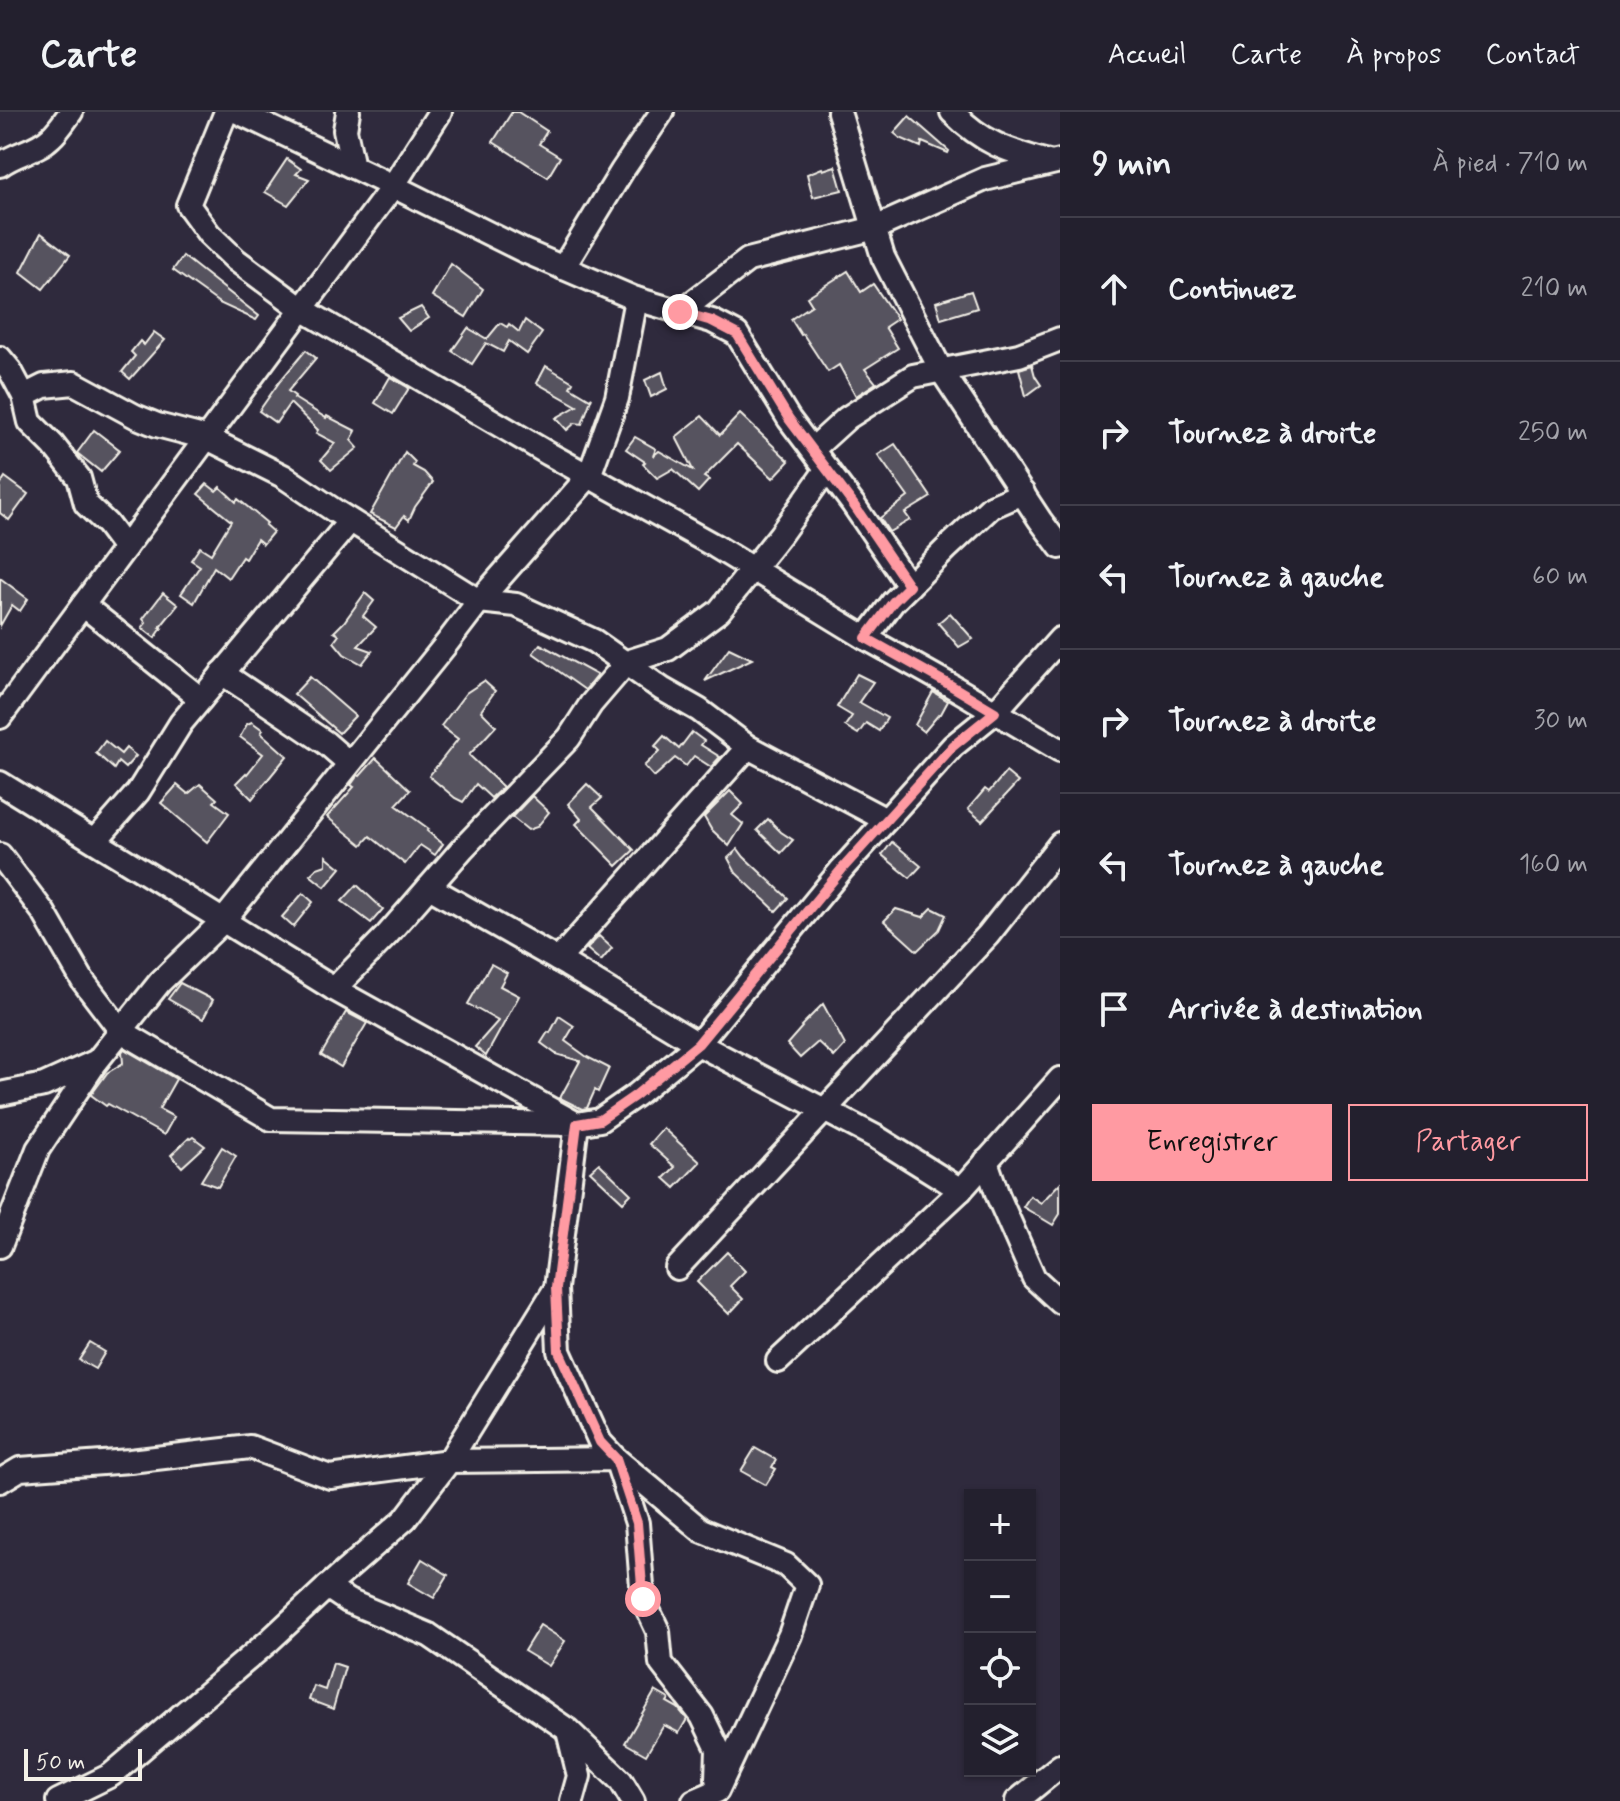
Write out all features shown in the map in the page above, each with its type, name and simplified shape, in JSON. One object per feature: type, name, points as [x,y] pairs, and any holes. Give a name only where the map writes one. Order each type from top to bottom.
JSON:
[{"type":"street","points":[[0,165],[50,138],[71,112]]},
{"type":"street","points":[[226,112],[188,205],[209,234],[236,260],[302,309],[715,546],[1060,750]]},
{"type":"street","points":[[238,112],[524,251],[636,299],[712,321],[737,334],[789,419],[909,586]]},
{"type":"street","points":[[348,112],[345,130],[353,167]]},
{"type":"street","points":[[0,717],[393,186],[440,112]]},
{"type":"street","points":[[563,268],[662,112]]},
{"type":"street","points":[[839,112],[883,257],[941,370],[1060,547]]},
{"type":"street","points":[[952,112],[973,132],[1003,149],[1057,164]]},
{"type":"street","points":[[680,312],[748,260],[875,228],[985,179],[1057,164]]},
{"type":"street","points":[[0,1246],[38,1149],[97,1061],[160,982],[223,921],[479,601],[589,476],[617,398],[636,299]]},
{"type":"street","points":[[813,449],[847,418],[913,376],[1019,355],[1060,339]]},
{"type":"street","points":[[0,358],[24,396],[30,422],[79,478],[86,504],[107,524],[125,548]]},
{"type":"street","points":[[24,396],[44,386],[74,383],[135,416],[207,438],[283,476],[479,601],[516,605],[594,641],[662,689],[699,710],[748,747],[886,820]]},
{"type":"street","points":[[334,989],[569,738],[591,704],[627,662],[668,649],[719,611],[754,569],[827,469]]},
{"type":"street","points":[[866,638],[893,602],[991,507],[1023,493]]},
{"type":"street","points":[[95,841],[138,792],[181,723],[350,521]]},
{"type":"street","points":[[83,605],[201,699]]},
{"type":"street","points":[[0,855],[44,913],[83,981],[121,1031],[271,1119],[577,1124],[600,1120],[698,1044],[842,869],[953,746],[995,712],[1060,639]]},
{"type":"street","points":[[222,673],[326,743],[349,763]]},
{"type":"street","points":[[558,960],[748,747]]},
{"type":"street","points":[[0,783],[334,989],[577,1124]]},
{"type":"street","points":[[677,1268],[988,935],[1060,844]]},
{"type":"street","points":[[429,887],[698,1044],[876,1137],[961,1190]]},
{"type":"street","points":[[0,1094],[44,1085],[97,1061]]},
{"type":"street","points":[[778,1361],[961,1190],[1060,1079]]},
{"type":"street","points":[[577,1124],[556,1288],[559,1351],[600,1442],[701,1530],[786,1565],[807,1585],[790,1635],[762,1692],[723,1796]]},
{"type":"street","points":[[986,1161],[1034,1278],[1060,1302]]},
{"type":"street","points":[[58,1801],[111,1775],[269,1641],[405,1519],[449,1461],[556,1288]]},
{"type":"street","points":[[0,1481],[20,1469],[130,1461],[250,1447],[330,1477],[449,1461],[616,1459]]},
{"type":"street","points":[[616,1459],[637,1523],[643,1599],[658,1631],[661,1663],[702,1716],[718,1749],[723,1796]]},
{"type":"street","points":[[327,1587],[348,1601],[429,1635],[568,1730],[621,1781],[633,1801]]},
{"type":"street","points":[[568,1730],[579,1776],[572,1801]]},
{"type":"street","points":[[1017,1801],[1060,1766]]},
{"type":"street","points":[[694,1801],[723,1796]]},
{"type":"building","points":[[512,112],[518,112],[547,131],[539,144],[560,157],[548,177],[493,142]]},
{"type":"building","points":[[909,116],[948,153],[922,142],[921,147],[894,133]]},
{"type":"building","points":[[287,159],[301,169],[296,174],[309,179],[288,205],[265,192]]},
{"type":"building","points":[[835,166],[842,190],[813,197],[807,174]]},
{"type":"building","points":[[41,233],[70,255],[43,289],[21,272]]},
{"type":"building","points":[[183,256],[259,316],[256,320],[219,303],[173,270]]},
{"type":"building","points":[[451,264],[483,289],[466,317],[432,296]]},
{"type":"building","points":[[848,271],[861,292],[873,284],[897,319],[885,327],[898,348],[865,369],[876,383],[856,396],[839,365],[828,372],[791,319],[812,305],[807,297]]},
{"type":"building","points":[[971,291],[977,308],[941,319],[936,302]]},
{"type":"building","points":[[421,307],[429,318],[409,331],[398,318]]},
{"type":"building","points":[[525,320],[542,333],[527,354],[509,341],[503,352],[486,343],[472,364],[452,351],[468,328],[487,339],[500,323],[507,327],[509,324],[519,332]]},
{"type":"building","points":[[154,332],[165,340],[130,379],[122,372],[135,356],[131,352],[140,341],[144,345]]},
{"type":"building","points":[[306,350],[316,358],[288,391],[326,418],[356,431],[351,440],[358,448],[331,470],[321,460],[335,443],[316,433],[318,430],[290,403],[276,423],[259,411]]},
{"type":"building","points":[[1032,365],[1041,385],[1026,396],[1019,369]]},
{"type":"building","points":[[546,366],[573,382],[570,387],[590,399],[592,397],[582,424],[575,423],[567,430],[556,418],[577,406],[537,383]]},
{"type":"building","points":[[662,372],[667,389],[651,397],[645,380]]},
{"type":"building","points":[[390,377],[409,388],[393,414],[375,403]]},
{"type":"building","points":[[740,414],[789,461],[773,478],[737,444],[704,477],[709,480],[698,492],[673,469],[657,478],[643,464],[645,462],[626,449],[635,437],[656,449],[653,456],[659,451],[693,470],[676,437],[702,416],[720,435]]},
{"type":"building","points":[[94,430],[120,450],[101,472],[77,453]]},
{"type":"building","points":[[895,444],[931,497],[905,513],[910,520],[889,532],[880,518],[908,497],[878,455]]},
{"type":"building","points":[[405,452],[415,462],[413,466],[433,482],[409,520],[404,516],[396,527],[370,514]]},
{"type":"building","points":[[5,477],[28,494],[9,520],[0,513],[0,485]]},
{"type":"building","points":[[207,484],[216,491],[220,487],[236,502],[238,499],[267,523],[265,525],[273,532],[263,544],[257,539],[228,578],[214,567],[194,603],[181,594],[200,566],[191,560],[200,547],[211,554],[231,521],[198,494]]},
{"type":"building","points":[[0,578],[28,599],[20,611],[12,605],[0,626]]},
{"type":"building","points":[[163,593],[178,605],[155,638],[142,628],[146,623],[143,619]]},
{"type":"building","points":[[365,593],[374,601],[363,616],[376,627],[358,646],[372,651],[362,664],[344,654],[334,642],[339,635],[334,632]]},
{"type":"building","points":[[950,613],[973,639],[959,647],[938,623]]},
{"type":"building","points":[[540,644],[597,675],[585,690],[533,653]]},
{"type":"building","points":[[729,648],[752,659],[705,681]]},
{"type":"building","points":[[857,674],[873,682],[859,702],[887,718],[879,731],[866,723],[858,734],[845,726],[852,716],[837,707]]},
{"type":"building","points":[[310,677],[355,716],[339,733],[294,694]]},
{"type":"building","points":[[484,681],[495,691],[481,711],[496,726],[469,755],[503,787],[491,798],[476,784],[463,802],[429,776],[458,739],[441,726],[466,693]]},
{"type":"building","points":[[933,692],[948,701],[941,714],[924,732],[915,725]]},
{"type":"building","points":[[252,722],[287,756],[252,799],[236,783],[263,754],[240,737],[247,724]]},
{"type":"building","points":[[692,732],[704,741],[701,745],[720,757],[711,767],[694,756],[686,766],[675,758],[654,777],[644,766],[660,751],[655,746],[664,736],[679,749]]},
{"type":"building","points":[[105,741],[121,754],[126,748],[136,756],[125,768],[118,762],[114,769],[96,753]]},
{"type":"building","points":[[376,758],[410,790],[396,805],[429,829],[427,831],[443,844],[435,855],[420,845],[405,864],[370,836],[362,845],[327,817],[354,787],[351,785],[358,775]]},
{"type":"building","points":[[1006,772],[1018,782],[982,821],[968,809],[985,789],[989,792]]},
{"type":"building","points":[[200,784],[217,799],[214,802],[229,813],[207,842],[161,803],[177,785],[188,794]]},
{"type":"building","points":[[587,784],[602,798],[592,807],[634,850],[617,866],[576,824],[581,819],[568,804]]},
{"type":"building","points":[[730,791],[743,804],[732,815],[743,824],[729,846],[711,829],[704,817]]},
{"type":"building","points":[[532,796],[549,812],[537,827],[528,830],[512,817]]},
{"type":"building","points":[[768,819],[793,840],[781,853],[757,830]]},
{"type":"building","points":[[892,842],[921,866],[910,878],[882,855]]},
{"type":"building","points":[[738,849],[788,898],[776,911],[736,873],[728,858]]},
{"type":"building","points":[[326,856],[341,868],[325,887],[310,875],[326,865]]},
{"type":"building","points":[[357,885],[383,909],[371,923],[342,901]]},
{"type":"building","points":[[303,893],[313,902],[293,927],[282,917]]},
{"type":"building","points":[[932,908],[946,915],[939,930],[917,951],[884,921],[896,909],[923,917]]},
{"type":"building","points":[[599,936],[612,948],[601,961],[587,949]]},
{"type":"building","points":[[491,964],[507,973],[500,986],[519,996],[486,1056],[475,1047],[498,1021],[468,1004]]},
{"type":"building","points":[[180,983],[213,1000],[203,1019],[168,999]]},
{"type":"building","points":[[823,1004],[845,1045],[834,1057],[818,1042],[800,1058],[787,1044]]},
{"type":"building","points":[[346,1012],[367,1023],[341,1067],[321,1055]]},
{"type":"building","points":[[559,1016],[574,1026],[565,1041],[609,1068],[587,1108],[582,1109],[560,1098],[580,1061],[556,1054],[541,1043]]},
{"type":"building","points":[[124,1049],[176,1079],[159,1109],[174,1117],[164,1135],[108,1104],[106,1106],[91,1095],[107,1073],[123,1063]]},
{"type":"building","points":[[663,1128],[700,1162],[675,1188],[664,1178],[675,1167],[649,1144]]},
{"type":"building","points":[[193,1137],[205,1146],[182,1167],[171,1155]]},
{"type":"building","points":[[222,1147],[236,1156],[218,1187],[201,1181]]},
{"type":"building","points":[[599,1163],[631,1194],[623,1202],[590,1171]]},
{"type":"building","points":[[1060,1183],[1060,1214],[1053,1225],[1023,1207],[1030,1196],[1041,1203]]},
{"type":"building","points":[[727,1252],[745,1271],[730,1286],[743,1299],[729,1314],[697,1282]]},
{"type":"building","points":[[90,1343],[105,1352],[95,1369],[79,1360]]},
{"type":"building","points":[[755,1448],[776,1460],[772,1467],[776,1469],[766,1485],[741,1471]]},
{"type":"building","points":[[422,1559],[448,1575],[434,1598],[408,1583]]},
{"type":"building","points":[[540,1625],[565,1641],[549,1666],[524,1651]]},
{"type":"building","points":[[333,1663],[345,1667],[333,1709],[309,1700],[314,1686],[325,1690]]},
{"type":"building","points":[[655,1691],[669,1699],[667,1702],[678,1708],[687,1719],[679,1733],[664,1725],[646,1755],[625,1743]]},
{"type":"route","points":[[643,1599],[637,1523],[616,1459],[600,1442],[559,1351],[556,1288],[577,1124],[600,1120],[698,1044],[842,869],[953,746],[995,712],[866,638],[909,586],[789,419],[737,334],[712,321],[680,312]]}]
